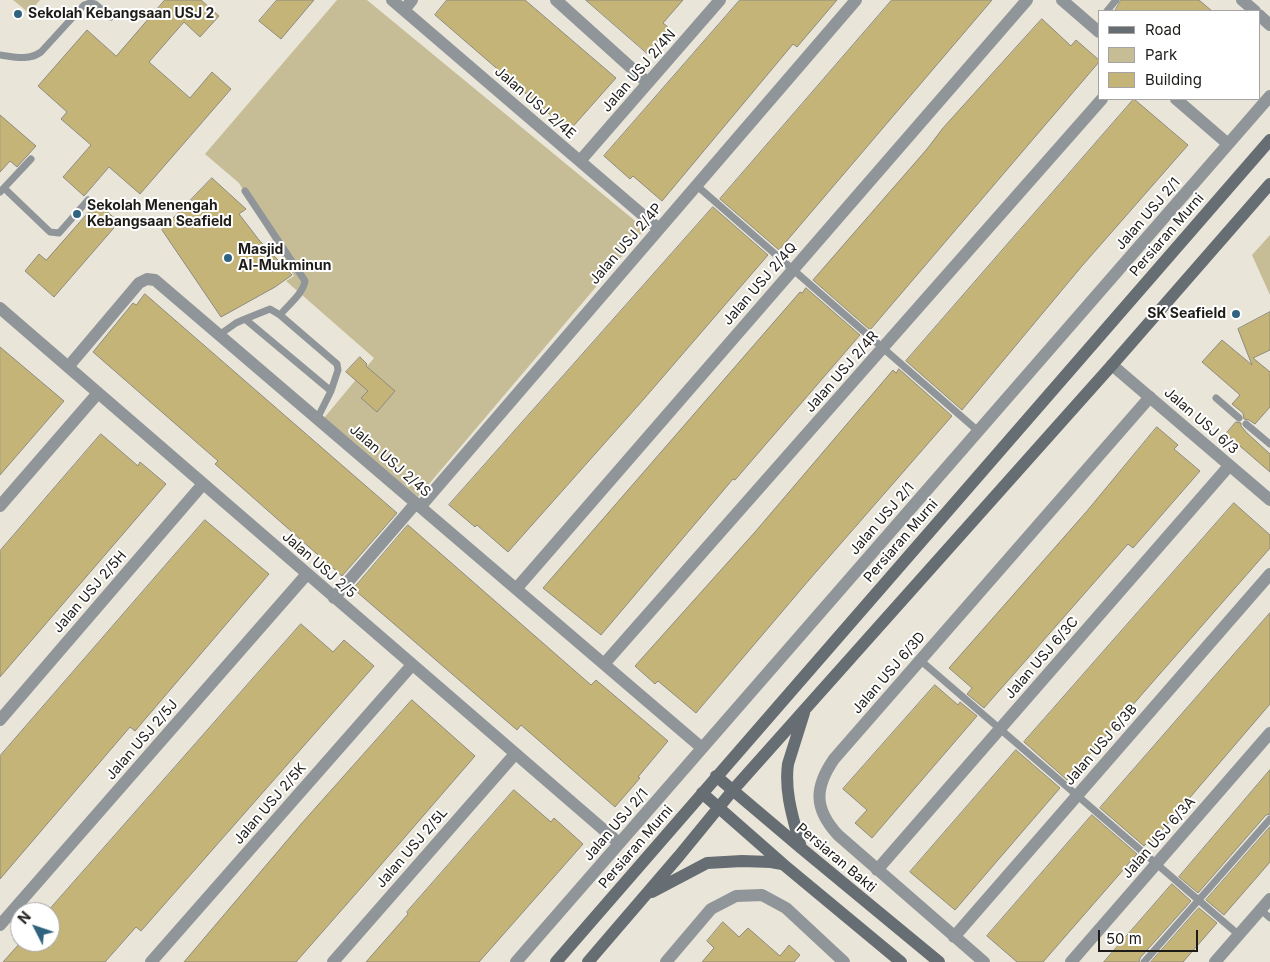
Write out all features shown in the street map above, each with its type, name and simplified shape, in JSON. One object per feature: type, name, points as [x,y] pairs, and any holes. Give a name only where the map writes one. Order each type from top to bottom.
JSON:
[{"type":"main road","name":"Persiaran Murni","points":[[556,962],[1270,140]]},
{"type":"main road","points":[[588,962],[733,790],[1112,365],[1270,184]]},
{"type":"main road","points":[[801,848],[790,802],[787,772],[805,709]]},
{"type":"main road","name":"Persiaran Bakti","points":[[716,776],[938,962]]},
{"type":"main road","points":[[702,793],[784,865],[901,962]]},
{"type":"main road","points":[[645,896],[707,864],[742,861],[771,862],[784,865]]},
{"type":"street","name":"Jalan USJ 2/4E","points":[[392,0],[659,229]]},
{"type":"street","points":[[404,10],[412,0]]},
{"type":"street","points":[[556,0],[648,83]]},
{"type":"street","name":"Jalan USJ 2/4N","points":[[580,161],[720,0]]},
{"type":"street","name":"Jalan USJ 2/4P","points":[[334,598],[418,505],[659,229],[856,0]]},
{"type":"street","name":"Jalan USJ 2/4Q","points":[[516,589],[1027,0]]},
{"type":"street","points":[[1062,0],[1097,27]]},
{"type":"street","points":[[1242,0],[1254,10]]},
{"type":"street","points":[[1260,16],[1270,25]]},
{"type":"street","name":"Jalan USJ 2/1","points":[[516,962],[1270,96]]},
{"type":"street","name":"Jalan USJ 2/4R","points":[[604,664],[1101,100]]},
{"type":"street","points":[[1177,100],[1228,144]]},
{"type":"street","name":"Jalan USJ 2/4S","points":[[68,367],[139,283],[147,278],[155,280],[702,748]]},
{"type":"street","points":[[0,326],[4,312]]},
{"type":"street","name":"Jalan USJ 2/5","points":[[4,312],[619,844]]},
{"type":"street","name":"Jalan USJ 6/3","points":[[1112,365],[1270,500]]},
{"type":"street","points":[[0,506],[98,393]]},
{"type":"street","name":"Jalan USJ 6/3D","points":[[984,962],[838,836],[827,823],[821,809],[819,797],[821,785],[825,772],[834,759],[1150,397]]},
{"type":"street","name":"Jalan USJ 6/3C","points":[[877,870],[1229,466]]},
{"type":"street","name":"Jalan USJ 2/5H","points":[[0,720],[203,484]]},
{"type":"street","name":"Jalan USJ 2/5J","points":[[0,925],[307,574]]},
{"type":"street","name":"Jalan USJ 6/3B","points":[[954,936],[1270,574]]},
{"type":"street","name":"Jalan USJ 2/5K","points":[[151,962],[412,665]]},
{"type":"street","name":"Jalan USJ 6/3A","points":[[1071,962],[1270,733]]},
{"type":"street","name":"Jalan USJ 2/5L","points":[[333,962],[514,754]]},
{"type":"street","points":[[666,962],[711,910],[736,896],[762,895],[786,908],[844,962]]},
{"type":"street","points":[[1215,962],[1239,935],[1265,914],[1270,899]]},
{"type":"lane","points":[[1108,10],[1116,0]]},
{"type":"lane","points":[[0,55],[34,57],[41,52],[84,5],[90,2],[111,17]]},
{"type":"lane","points":[[31,159],[2,190],[50,232],[59,233],[88,200]]},
{"type":"lane","points":[[696,185],[978,431]]},
{"type":"lane","points":[[245,191],[305,281],[300,292],[280,315]]},
{"type":"lane","points":[[219,335],[236,323],[270,309],[280,315],[337,364],[338,370],[331,391],[317,419]]},
{"type":"lane","points":[[245,319],[331,391]]},
{"type":"lane","points":[[1216,398],[1239,418]]},
{"type":"lane","points":[[1246,424],[1270,444]]},
{"type":"lane","points":[[920,660],[1239,935]]},
{"type":"lane","points":[[1144,962],[1270,819]]},
{"type":"green space","points":[[13,0],[40,0],[29,13]]},
{"type":"green space","points":[[337,0],[367,0],[645,229],[418,497],[324,418],[374,358],[286,281],[294,276],[239,183],[205,154]]},
{"type":"green space","points":[[1270,235],[1270,295],[1252,255]]},
{"type":"building","points":[[165,0],[201,0],[219,16],[200,37],[184,22],[149,62],[190,98],[212,72],[231,89],[140,194],[109,167],[84,196],[63,177],[91,145],[61,119],[67,112],[38,86],[87,30],[116,56]]},
{"type":"building","points":[[277,0],[314,0],[281,39],[259,21]]},
{"type":"building","points":[[447,0],[525,0],[616,78],[569,131],[435,15]]},
{"type":"building","points":[[586,0],[683,0],[663,23],[669,28],[647,53]]},
{"type":"building","points":[[740,0],[837,0],[797,47],[793,44],[662,201],[633,176],[630,179],[604,156]]},
{"type":"building","points":[[892,0],[992,0],[779,250],[720,199]]},
{"type":"building","points":[[1121,0],[1199,0],[1211,10],[1116,10]]},
{"type":"building","points":[[1042,19],[1071,46],[1076,40],[1098,59],[1098,63],[870,330],[813,280],[943,128]]},
{"type":"building","points":[[1133,100],[1188,145],[1082,266],[962,410],[906,361]]},
{"type":"building","points":[[0,115],[36,146],[17,167],[10,161],[0,172]]},
{"type":"building","name":"Masjid Al-Mukminun","points":[[212,178],[246,209],[239,214],[259,240],[292,275],[275,287],[221,317],[162,230]]},
{"type":"building","points":[[97,203],[119,222],[54,297],[25,271],[39,254],[46,260]]},
{"type":"building","points":[[713,207],[768,255],[508,552],[477,525],[475,527],[449,505]]},
{"type":"building","points":[[806,288],[860,335],[735,480],[733,479],[601,635],[543,588],[800,292],[802,293]]},
{"type":"building","points":[[145,294],[397,513],[342,576],[215,464],[218,461],[93,352],[133,303],[136,305]]},
{"type":"building","points":[[1270,312],[1270,350],[1253,358],[1270,372],[1270,407],[1255,424],[1244,419],[1243,413],[1232,404],[1240,395],[1202,362],[1222,340],[1252,365],[1238,329]]},
{"type":"building","points":[[0,347],[64,401],[0,475]]},
{"type":"building","points":[[360,357],[367,364],[366,366],[395,391],[377,412],[361,398],[368,391],[346,372]]},
{"type":"building","points":[[899,369],[952,416],[696,713],[658,681],[655,684],[635,666],[755,532],[893,370],[896,373]]},
{"type":"building","points":[[1236,422],[1241,423],[1241,426],[1247,433],[1270,454],[1270,472],[1226,434]]},
{"type":"building","points":[[1157,427],[1178,445],[1174,449],[1200,471],[1133,548],[1128,544],[984,708],[967,694],[972,688],[949,668],[1087,511]]},
{"type":"building","points":[[101,434],[138,466],[140,462],[166,484],[0,677],[0,551]]},
{"type":"building","points":[[1234,503],[1270,535],[1270,548],[1067,780],[1024,742]]},
{"type":"building","points":[[205,520],[269,574],[135,731],[130,727],[0,879],[0,756]]},
{"type":"building","points":[[408,525],[591,685],[596,680],[668,741],[615,807],[521,725],[517,730],[357,592],[358,590],[355,587]]},
{"type":"building","points":[[1270,613],[1270,704],[1151,843],[1149,841],[1144,846],[1100,808]]},
{"type":"building","points":[[301,624],[333,652],[344,640],[374,666],[141,931],[136,927],[105,962],[3,962],[12,952],[60,952],[60,902],[56,902]]},
{"type":"building","points":[[935,685],[958,705],[960,702],[977,716],[872,838],[855,823],[867,810],[843,789]]},
{"type":"building","points":[[412,700],[475,756],[360,889],[296,962],[184,962],[302,823]]},
{"type":"building","points":[[1016,750],[1060,788],[955,910],[910,872]]},
{"type":"building","points":[[1270,770],[1270,814],[1266,815],[1198,893],[1179,877]]},
{"type":"building","points":[[514,790],[551,822],[554,818],[583,844],[479,962],[366,962],[408,914],[407,912]]},
{"type":"building","points":[[1092,815],[1137,854],[1043,962],[1017,962],[987,936]]},
{"type":"building","points":[[1270,827],[1270,862],[1224,915],[1206,900]]},
{"type":"building","points":[[1172,884],[1191,901],[1140,958],[1139,962],[1104,962]]},
{"type":"building","points":[[1199,908],[1217,923],[1183,962],[1151,962]]},
{"type":"building","points":[[723,922],[739,937],[748,928],[780,956],[789,945],[800,955],[794,962],[702,962],[714,948],[707,941]]},
{"type":"place","name":"Sekolah Kebangsaan USJ 2","points":[[18,14]]},
{"type":"place","name":"Sekolah Menengah Kebangsaan Seafield","points":[[77,214]]},
{"type":"place","name":"Masjid Al-Mukminun","points":[[228,258]]},
{"type":"place","name":"SK Seafield","points":[[1236,314]]}]
